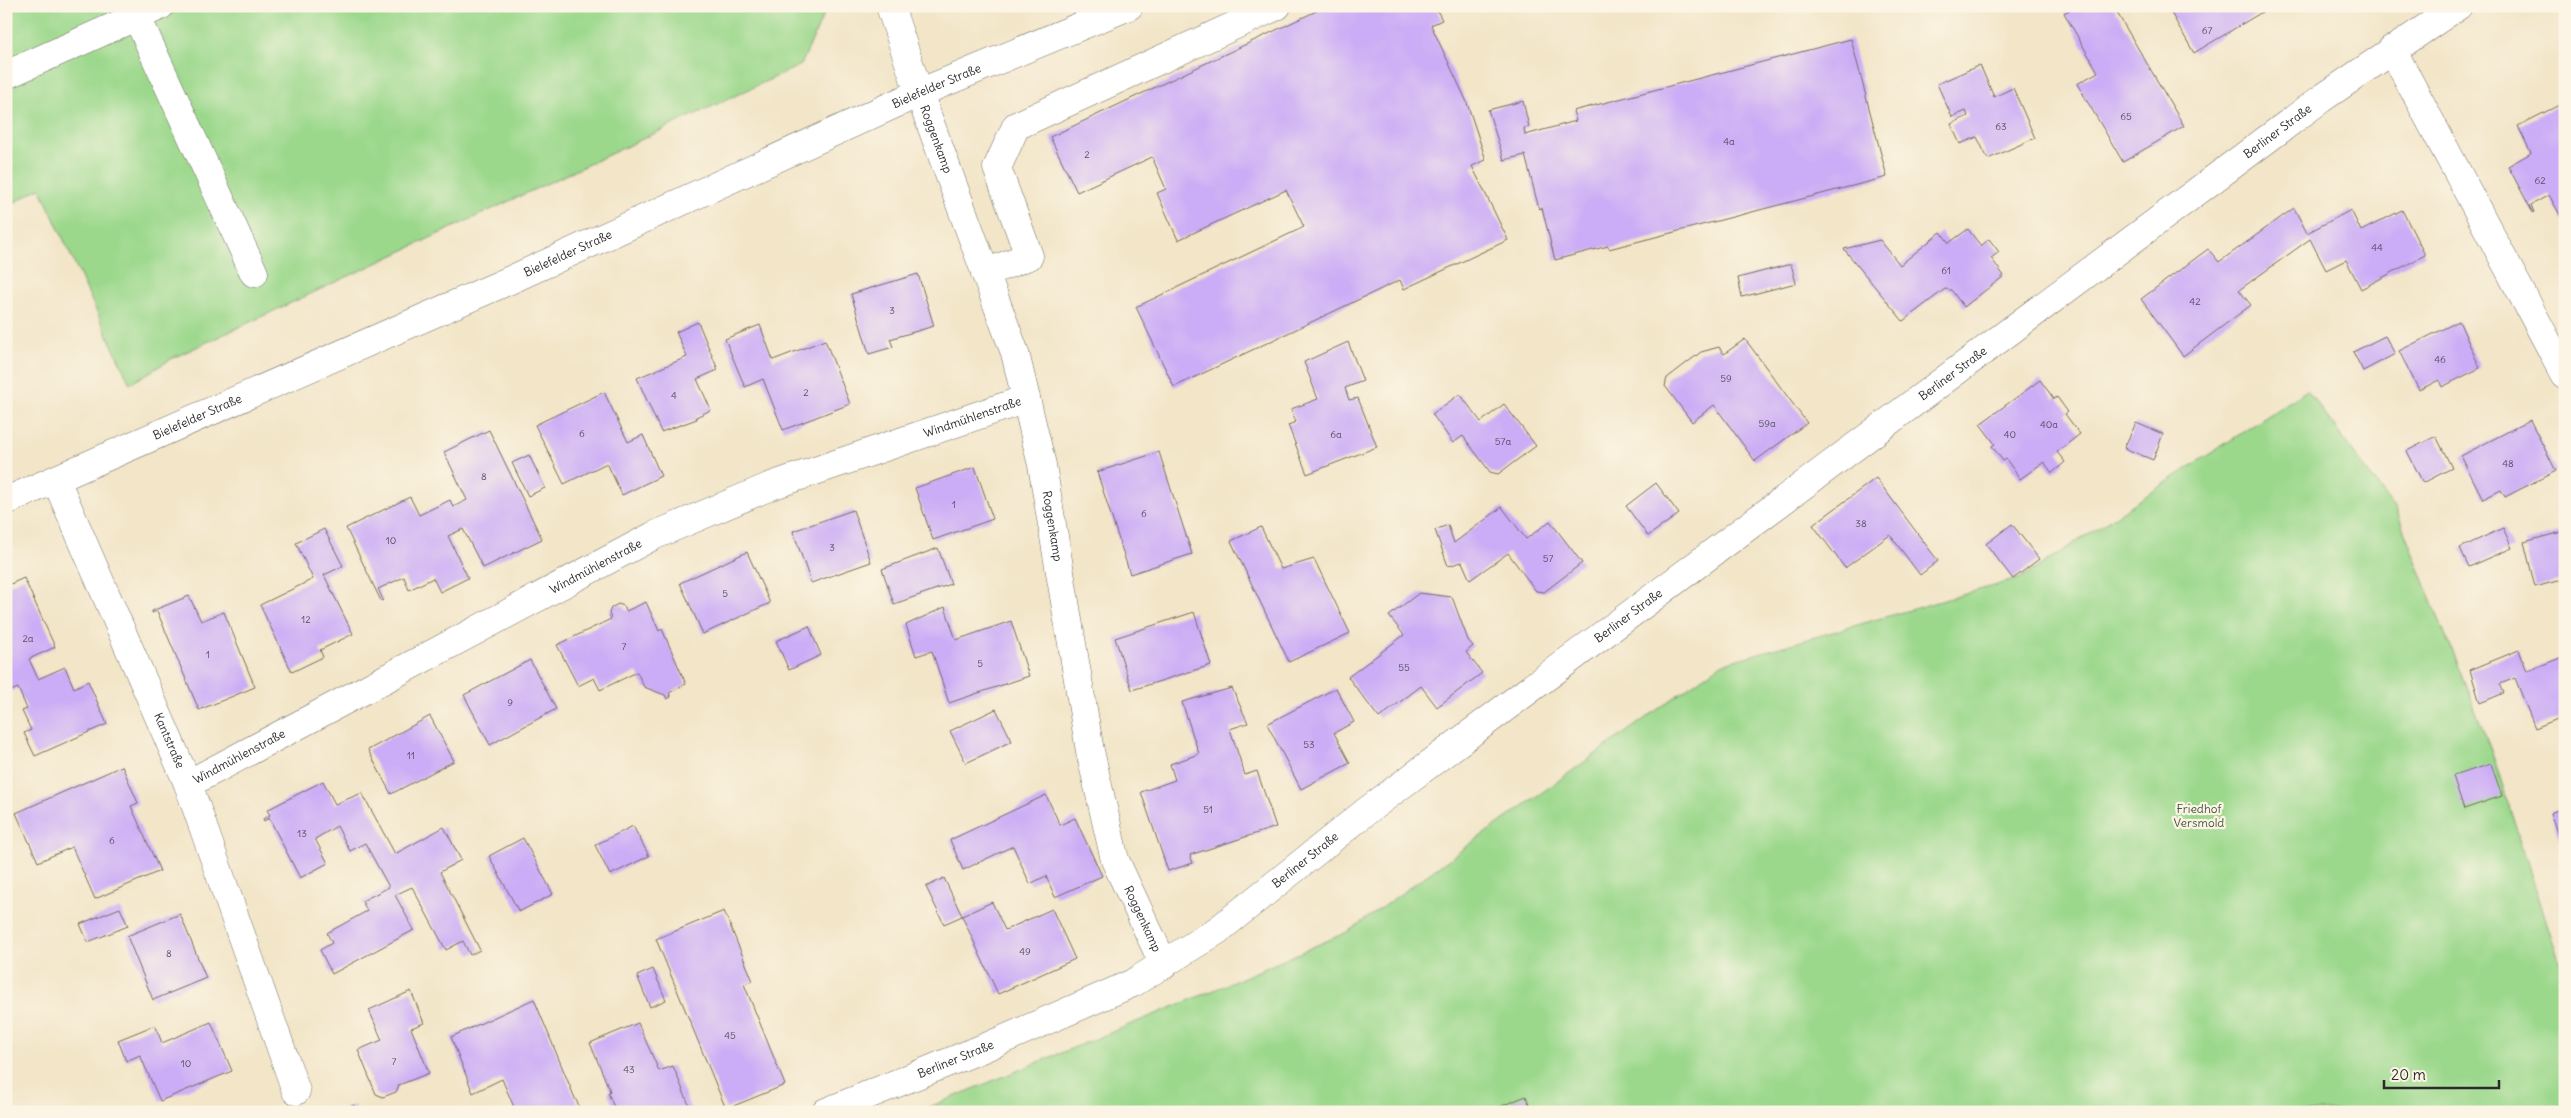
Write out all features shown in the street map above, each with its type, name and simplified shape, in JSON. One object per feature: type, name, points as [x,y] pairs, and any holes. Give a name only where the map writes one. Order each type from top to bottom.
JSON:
[{"type":"street","name":"Roggenkamp","points":[[890,6],[919,93],[1015,353],[1042,465],[1090,751],[1115,860],[1164,965]]},
{"type":"street","name":"Bielefelder Straße","points":[[6,501],[508,281],[919,93],[1129,6]]},
{"type":"street","points":[[985,273],[1029,256],[997,168],[1016,126],[1277,6]]},
{"type":"street","name":"Berliner Straße","points":[[826,1112],[995,1043],[1133,982],[1164,965],[1218,930],[1368,810],[2314,105],[2392,49],[2458,6]]},
{"type":"street","points":[[6,76],[148,12],[254,273]]},
{"type":"street","points":[[2392,49],[2565,375]]},
{"type":"street","name":"Windmühlenstraße","points":[[188,784],[653,536],[771,486],[1026,399]]},
{"type":"street","name":"Kantstraße","points":[[56,480],[188,784],[296,1091]]},
{"type":"green space","points":[[6,6],[827,7],[801,65],[173,358],[130,384],[40,188],[6,207]]},
{"type":"green space","name":"Friedhof Versmold","points":[[2307,390],[2396,510],[2492,753],[2565,979],[2565,1112],[917,1112],[1224,986],[1349,931],[1721,664],[2021,578]]},
{"type":"building","points":[[1327,6],[1435,6],[1442,20],[1431,25],[1466,100],[1486,160],[1472,166],[1508,240],[1404,289],[1400,280],[1174,387],[1136,307],[1304,227],[1286,190],[1178,240],[1157,193],[1166,189],[1152,157],[1077,192],[1050,137]]},
{"type":"building","points":[[2076,6],[2113,6],[2184,126],[2123,162],[2077,84],[2098,72],[2064,13]]},
{"type":"building","points":[[2167,6],[2272,6],[2194,53]]},
{"type":"building","points":[[1851,39],[1887,177],[1609,249],[1608,246],[1555,260],[1542,208],[1539,209],[1525,155],[1504,160],[1488,110],[1523,101],[1529,127],[1524,128],[1525,135],[1576,121],[1573,111]]},
{"type":"building","points":[[1980,65],[1994,97],[2013,88],[2035,138],[1988,159],[1977,137],[1960,144],[1951,124],[1968,116],[1966,111],[1952,117],[1937,84]]},
{"type":"building","points":[[2565,102],[2565,224],[2549,195],[2531,205],[2533,213],[2508,166],[2531,153],[2518,126]]},
{"type":"building","points":[[2294,208],[2307,233],[2351,210],[2361,231],[2402,210],[2425,255],[2361,289],[2346,260],[2326,270],[2310,239],[2239,290],[2251,305],[2183,356],[2141,299],[2208,249],[2219,262]]},
{"type":"building","points":[[1968,229],[1981,246],[1989,239],[1999,252],[1991,258],[2004,276],[1964,307],[1951,290],[1945,289],[1903,321],[1844,249],[1880,240],[1900,265],[1941,232],[1949,243]]},
{"type":"building","points":[[1791,264],[1796,283],[1742,297],[1738,278]]},
{"type":"building","points":[[918,274],[934,326],[890,339],[893,347],[869,354],[851,294]]},
{"type":"building","points":[[2459,321],[2480,368],[2442,387],[2439,380],[2419,390],[2399,351]]},
{"type":"building","points":[[698,322],[718,370],[697,379],[711,410],[696,417],[697,419],[661,432],[637,378],[687,357],[676,332]]},
{"type":"building","points":[[760,325],[773,360],[825,340],[850,404],[783,430],[763,379],[745,387],[725,339]]},
{"type":"building","points":[[2385,336],[2395,354],[2363,371],[2353,352]]},
{"type":"building","points":[[1745,339],[1807,423],[1755,461],[1714,405],[1692,422],[1665,386],[1667,378],[1701,352],[1719,347],[1724,354]]},
{"type":"building","points":[[1348,342],[1363,381],[1345,388],[1349,400],[1358,398],[1377,447],[1307,474],[1288,425],[1296,422],[1291,409],[1318,399],[1304,362]]},
{"type":"building","points":[[2040,380],[2054,399],[2057,397],[2068,412],[2065,414],[2080,434],[2057,452],[2065,462],[2052,473],[2044,462],[2020,479],[2006,459],[2003,461],[1992,446],[1995,444],[1980,424]]},
{"type":"building","points":[[604,392],[628,442],[643,435],[661,476],[622,495],[607,463],[564,484],[535,425]]},
{"type":"building","points":[[1460,394],[1481,422],[1504,404],[1536,446],[1498,474],[1490,472],[1463,436],[1453,443],[1432,414]]},
{"type":"building","points":[[2530,420],[2556,471],[2505,497],[2501,490],[2483,499],[2461,456]]},
{"type":"building","points":[[2136,423],[2163,434],[2153,460],[2124,448]]},
{"type":"building","points":[[489,430],[542,539],[483,568],[463,529],[448,536],[468,578],[440,592],[433,578],[409,590],[404,577],[378,589],[383,600],[381,601],[346,528],[410,497],[419,515],[450,500],[453,507],[467,500],[444,452]]},
{"type":"building","points":[[2436,436],[2452,468],[2423,483],[2407,451]]},
{"type":"building","points":[[1159,452],[1192,554],[1130,574],[1097,472]]},
{"type":"building","points":[[529,455],[545,488],[528,496],[512,463]]},
{"type":"building","points":[[975,467],[993,519],[933,540],[915,488]]},
{"type":"building","points":[[1876,478],[1938,561],[1920,575],[1890,535],[1845,568],[1813,525]]},
{"type":"building","points":[[1656,483],[1679,514],[1648,536],[1626,506]]},
{"type":"building","points":[[1502,507],[1526,539],[1550,521],[1582,563],[1544,592],[1536,591],[1508,553],[1470,580],[1462,562],[1448,566],[1435,530],[1448,525],[1454,543]]},
{"type":"building","points":[[853,510],[871,562],[811,583],[793,531]]},
{"type":"building","points":[[2012,524],[2039,559],[2013,579],[1986,544]]},
{"type":"building","points":[[1261,527],[1281,569],[1314,559],[1350,633],[1289,662],[1231,541]]},
{"type":"building","points":[[2503,528],[2512,548],[2469,567],[2460,548]]},
{"type":"building","points":[[324,529],[343,566],[324,575],[353,634],[320,650],[323,657],[292,672],[260,605],[313,579],[296,543]]},
{"type":"building","points":[[2565,531],[2565,579],[2535,587],[2524,542]]},
{"type":"building","points":[[938,548],[951,584],[894,604],[882,569]]},
{"type":"building","points":[[747,552],[770,603],[703,634],[680,583]]},
{"type":"building","points":[[24,578],[55,647],[29,659],[38,679],[65,667],[74,688],[88,681],[107,724],[35,756],[24,733],[31,730],[22,711],[27,709],[18,688],[6,693],[6,586]]},
{"type":"building","points":[[1419,593],[1452,597],[1468,640],[1473,646],[1466,652],[1482,673],[1437,707],[1421,686],[1379,718],[1348,677],[1404,635],[1389,616]]},
{"type":"building","points":[[189,596],[201,621],[224,612],[255,687],[199,710],[157,611],[152,613],[152,611]]},
{"type":"building","points":[[646,602],[659,631],[662,629],[686,684],[669,693],[671,697],[667,699],[665,695],[644,687],[637,672],[600,690],[594,678],[578,686],[557,645],[611,619],[609,613],[611,608],[618,604],[624,606],[626,611]]},
{"type":"building","points":[[945,607],[956,640],[1011,621],[1029,676],[949,703],[932,651],[916,656],[906,625]]},
{"type":"building","points":[[1194,612],[1211,665],[1132,690],[1115,638]]},
{"type":"building","points":[[809,626],[821,655],[789,670],[776,641]]},
{"type":"building","points":[[2519,650],[2527,671],[2565,656],[2565,716],[2535,728],[2515,678],[2500,684],[2504,693],[2480,703],[2470,670]]},
{"type":"building","points":[[530,660],[556,709],[490,745],[464,695]]},
{"type":"building","points":[[1232,688],[1248,723],[1230,729],[1245,775],[1257,771],[1276,827],[1190,855],[1193,863],[1168,871],[1141,792],[1175,780],[1170,764],[1199,754],[1182,702]]},
{"type":"building","points":[[1336,688],[1354,722],[1334,733],[1350,763],[1301,789],[1267,724]]},
{"type":"building","points":[[996,709],[1012,741],[966,763],[950,731]]},
{"type":"building","points":[[430,716],[454,761],[391,794],[368,750]]},
{"type":"building","points":[[2491,764],[2502,796],[2464,809],[2453,776]]},
{"type":"building","points":[[122,766],[138,803],[131,806],[160,871],[95,899],[72,847],[38,862],[16,813]]},
{"type":"building","points":[[323,781],[335,804],[362,793],[395,854],[444,827],[461,860],[440,872],[480,950],[470,955],[463,941],[446,950],[412,887],[395,895],[414,930],[332,974],[320,950],[332,943],[327,933],[367,911],[362,901],[389,887],[365,843],[350,851],[337,826],[315,839],[328,863],[300,878],[269,818],[264,821],[263,819],[270,815],[267,810]]},
{"type":"building","points":[[1046,795],[1060,825],[1075,818],[1102,876],[1055,897],[1046,876],[1030,884],[1013,846],[963,870],[950,840]]},
{"type":"building","points":[[2565,807],[2565,854],[2550,813]]},
{"type":"building","points":[[633,826],[649,856],[610,875],[595,845]]},
{"type":"building","points":[[523,838],[553,894],[519,912],[489,856]]},
{"type":"building","points":[[944,878],[962,916],[944,924],[926,887]]},
{"type":"building","points":[[992,902],[1005,930],[1052,909],[1075,959],[998,994],[962,916]]},
{"type":"building","points":[[120,908],[128,926],[88,942],[80,924]]},
{"type":"building","points":[[724,911],[753,981],[744,984],[785,1085],[726,1109],[656,939]]},
{"type":"building","points":[[180,914],[206,978],[153,1000],[127,936]]},
{"type":"building","points":[[653,969],[666,1000],[650,1007],[637,976]]},
{"type":"building","points":[[411,991],[424,1023],[411,1028],[429,1073],[399,1085],[396,1092],[383,1097],[376,1094],[358,1050],[382,1040],[369,1010]]},
{"type":"building","points":[[534,999],[582,1112],[516,1112],[502,1079],[473,1093],[451,1037]]},
{"type":"building","points":[[211,1022],[232,1071],[160,1101],[140,1055],[126,1061],[118,1040],[155,1025],[162,1043]]},
{"type":"building","points":[[638,1023],[659,1071],[673,1066],[692,1112],[616,1112],[608,1093],[610,1091],[590,1043]]},
{"type":"building","points":[[1526,1096],[1532,1112],[1487,1112]]},
{"type":"building","points":[[354,1105],[357,1112],[337,1112]]}]
